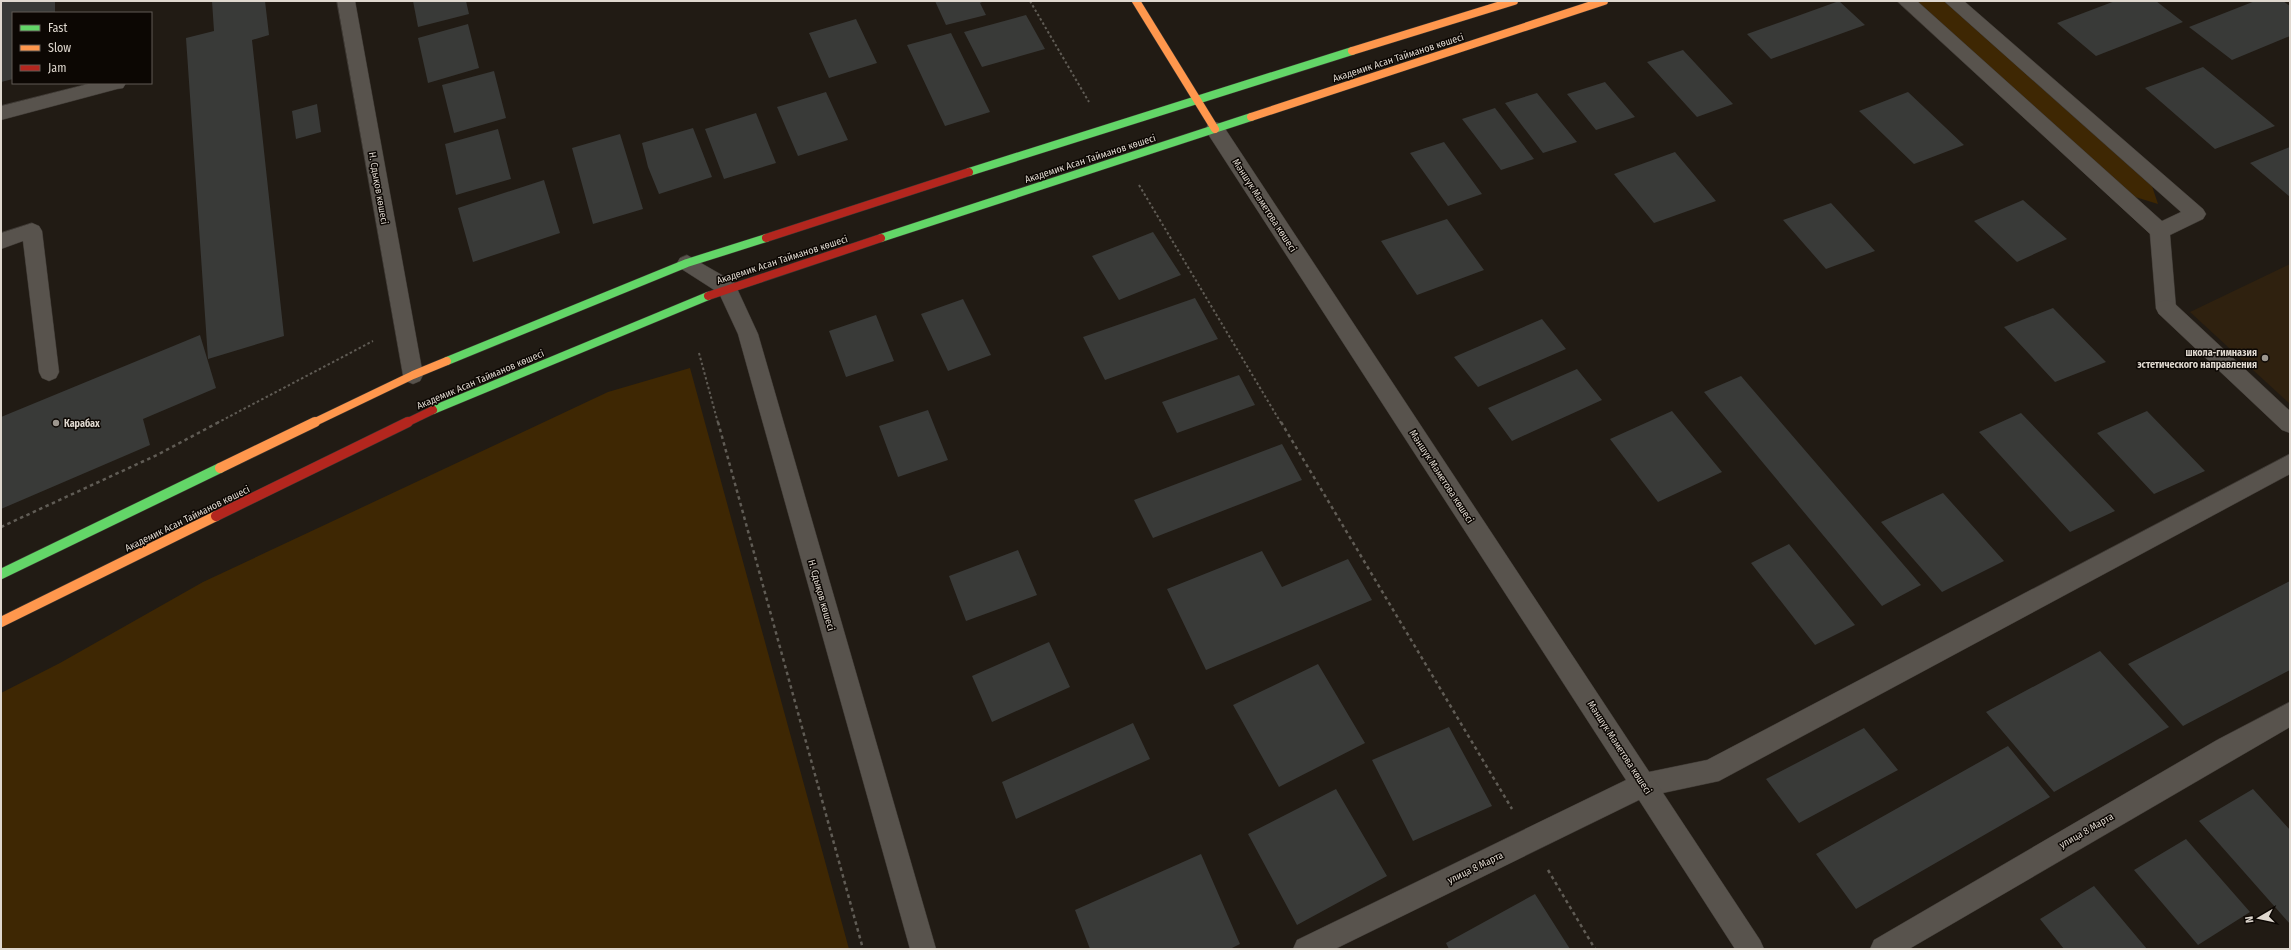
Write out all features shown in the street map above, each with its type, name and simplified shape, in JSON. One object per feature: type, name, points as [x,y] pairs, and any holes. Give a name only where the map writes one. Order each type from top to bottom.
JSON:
[{"type":"main road","name":"Мәншүк Мәметова көшесі","points":[[1136,1],[1215,129]]},
{"type":"main road","name":"Академик Асан Тайманов көшесі","points":[[1,574],[413,375],[687,263],[1105,128],[1514,1]]},
{"type":"main road","name":"Академик Асан Тайманов көшесі","points":[[1,622],[422,415],[727,288],[1604,1]]},
{"type":"street","name":"Н. Сдықов көшесі","points":[[346,1],[413,375]]},
{"type":"street","points":[[1906,1],[2160,230],[2166,308],[2290,424]]},
{"type":"street","points":[[1953,1],[2196,214],[2160,230]]},
{"type":"street","points":[[1,113],[113,84]]},
{"type":"street","name":"Мәншүк Мәметова көшесі","points":[[1215,129],[1752,949]]},
{"type":"street","points":[[1,241],[32,231],[49,372]]},
{"type":"street","points":[[687,263],[727,288]]},
{"type":"street","name":"Н. Сдықов көшесі","points":[[727,288],[748,334],[923,949]]},
{"type":"street","name":"улица 8 Марта","points":[[1306,949],[1644,785],[1710,772],[2290,463]]},
{"type":"street","name":"улица 8 Марта","points":[[1884,949],[2226,749],[2290,714]]},
{"type":"path","points":[[1030,1],[1105,128]]},
{"type":"path","points":[[1123,159],[1595,949]]},
{"type":"path","points":[[1,527],[157,455],[404,325]]},
{"type":"path","points":[[700,353],[863,949]]},
{"type":"shaded area","points":[[1914,1],[1944,1],[2152,186],[2158,204],[2132,196]]},
{"type":"shaded area","name":"школа-гимназия эстетического направления","points":[[2290,264],[2290,404],[2190,312]]},
{"type":"shaded area","points":[[690,368],[849,949],[1,949],[1,693],[60,663],[203,582],[608,392]]},
{"type":"building","points":[[1,1],[55,1],[55,12],[12,12],[12,79],[1,82]]},
{"type":"building","points":[[212,1],[265,1],[269,35],[252,40],[284,336],[208,359],[186,38],[214,31]]},
{"type":"building","points":[[413,1],[466,1],[469,14],[418,27]]},
{"type":"building","points":[[935,1],[984,1],[980,3],[986,15],[946,25]]},
{"type":"building","points":[[1839,1],[1865,25],[1771,59],[1747,34]]},
{"type":"building","points":[[2115,1],[2156,1],[2183,22],[2096,56],[2057,23]]},
{"type":"building","points":[[2255,1],[2283,1],[2290,6],[2290,36],[2232,60],[2189,27]]},
{"type":"building","points":[[1026,15],[1045,49],[982,67],[964,32]]},
{"type":"building","points":[[856,19],[877,63],[829,78],[809,33]]},
{"type":"building","points":[[468,24],[479,68],[428,83],[418,38]]},
{"type":"building","points":[[951,33],[990,112],[945,126],[907,45]]},
{"type":"building","points":[[1683,50],[1733,104],[1697,117],[1647,62]]},
{"type":"building","points":[[2203,67],[2275,126],[2215,149],[2145,88]]},
{"type":"building","points":[[494,71],[506,118],[454,133],[442,85]]},
{"type":"building","points":[[1605,82],[1635,117],[1596,130],[1567,94]]},
{"type":"building","points":[[826,92],[848,140],[798,156],[777,107]]},
{"type":"building","points":[[1908,92],[1964,145],[1914,164],[1859,111]]},
{"type":"building","points":[[1537,93],[1577,142],[1543,153],[1505,103]]},
{"type":"building","points":[[317,104],[321,132],[296,139],[292,111]]},
{"type":"building","points":[[1495,108],[1534,159],[1501,170],[1462,119]]},
{"type":"building","points":[[756,113],[776,163],[724,179],[705,129]]},
{"type":"building","points":[[693,128],[712,177],[659,194],[648,167],[642,143]]},
{"type":"building","points":[[498,129],[511,179],[456,195],[445,144]]},
{"type":"building","points":[[620,134],[643,209],[593,224],[572,148]]},
{"type":"building","points":[[1444,142],[1482,194],[1448,206],[1410,153]]},
{"type":"building","points":[[2290,147],[2290,197],[2250,163]]},
{"type":"building","points":[[1675,152],[1716,201],[1654,223],[1614,174]]},
{"type":"building","points":[[544,180],[560,233],[473,262],[458,208]]},
{"type":"building","points":[[2023,200],[2067,239],[2017,262],[1974,221]]},
{"type":"building","points":[[1831,203],[1875,251],[1826,269],[1783,220]]},
{"type":"building","points":[[1447,219],[1484,270],[1417,295],[1381,241]]},
{"type":"building","points":[[1153,232],[1181,275],[1119,300],[1092,256]]},
{"type":"building","points":[[1195,298],[1218,339],[1105,380],[1083,337]]},
{"type":"building","points":[[963,299],[991,355],[948,371],[921,314]]},
{"type":"building","points":[[2053,308],[2106,362],[2055,382],[2004,327]]},
{"type":"building","points":[[876,315],[894,361],[846,377],[829,331]]},
{"type":"building","points":[[1542,319],[1566,349],[1478,387],[1454,357]]},
{"type":"building","points":[[200,335],[216,388],[143,419],[150,445],[1,509],[1,417]]},
{"type":"building","points":[[1577,369],[1602,400],[1512,441],[1488,408]]},
{"type":"building","points":[[1239,375],[1255,405],[1177,433],[1162,402]]},
{"type":"building","points":[[1741,376],[1921,585],[1882,606],[1704,392]]},
{"type":"building","points":[[928,410],[948,460],[898,477],[879,426]]},
{"type":"building","points":[[1672,411],[1722,472],[1658,502],[1610,439]]},
{"type":"building","points":[[2147,411],[2205,471],[2154,494],[2097,433]]},
{"type":"building","points":[[2021,413],[2115,511],[2070,532],[1979,432]]},
{"type":"building","points":[[1282,444],[1302,480],[1153,538],[1134,500]]},
{"type":"building","points":[[1943,493],[2004,561],[1942,592],[1881,522]]},
{"type":"building","points":[[1789,544],[1855,625],[1815,645],[1751,563]]},
{"type":"building","points":[[1018,550],[1037,595],[966,621],[949,576]]},
{"type":"building","points":[[1262,551],[1282,587],[1348,559],[1372,600],[1206,670],[1167,589]]},
{"type":"building","points":[[2290,581],[2290,670],[2183,726],[2128,664]]},
{"type":"building","points":[[1049,642],[1070,687],[992,722],[972,676]]},
{"type":"building","points":[[2100,651],[2169,727],[2054,792],[1986,712]]},
{"type":"building","points":[[1318,664],[1365,743],[1279,787],[1233,705]]},
{"type":"building","points":[[1133,723],[1150,759],[1016,819],[1002,782]]},
{"type":"building","points":[[1449,727],[1492,806],[1413,841],[1372,760]]},
{"type":"building","points":[[1864,728],[1898,770],[1799,823],[1766,779]]},
{"type":"building","points":[[2008,746],[2050,797],[1856,909],[1816,854]]},
{"type":"building","points":[[1336,789],[1387,876],[1297,925],[1248,834]]},
{"type":"building","points":[[2253,789],[2290,830],[2290,924],[2199,821]]},
{"type":"building","points":[[2186,839],[2250,912],[2198,945],[2134,870]]},
{"type":"building","points":[[1201,854],[1240,944],[1230,949],[1090,949],[1075,910]]},
{"type":"building","points":[[2094,886],[2147,949],[2064,949],[2040,919]]},
{"type":"building","points":[[1535,894],[1570,949],[1449,949],[1446,943]]},
{"type":"traffic: fast","points":[[969,172],[1352,51]]},
{"type":"traffic: fast","points":[[881,238],[1251,117]]},
{"type":"traffic: fast","points":[[447,361],[687,263],[766,238]]},
{"type":"traffic: fast","points":[[433,410],[708,296]]},
{"type":"traffic: fast","points":[[1,574],[220,468]]},
{"type":"traffic: slow","points":[[1136,1],[1215,129]]},
{"type":"traffic: slow","points":[[1352,51],[1514,1]]},
{"type":"traffic: slow","points":[[1251,117],[1604,1]]},
{"type":"traffic: slow","points":[[220,468],[413,375],[447,361]]},
{"type":"traffic: slow","points":[[1,622],[216,516]]},
{"type":"traffic: jam","points":[[766,238],[969,172]]},
{"type":"traffic: jam","points":[[708,296],[881,238]]},
{"type":"traffic: jam","points":[[216,516],[433,410]]},
{"type":"place","name":"школа-гимназия эстетического направления","points":[[2265,358]]},
{"type":"place","name":"Карабах","points":[[56,423]]}]
